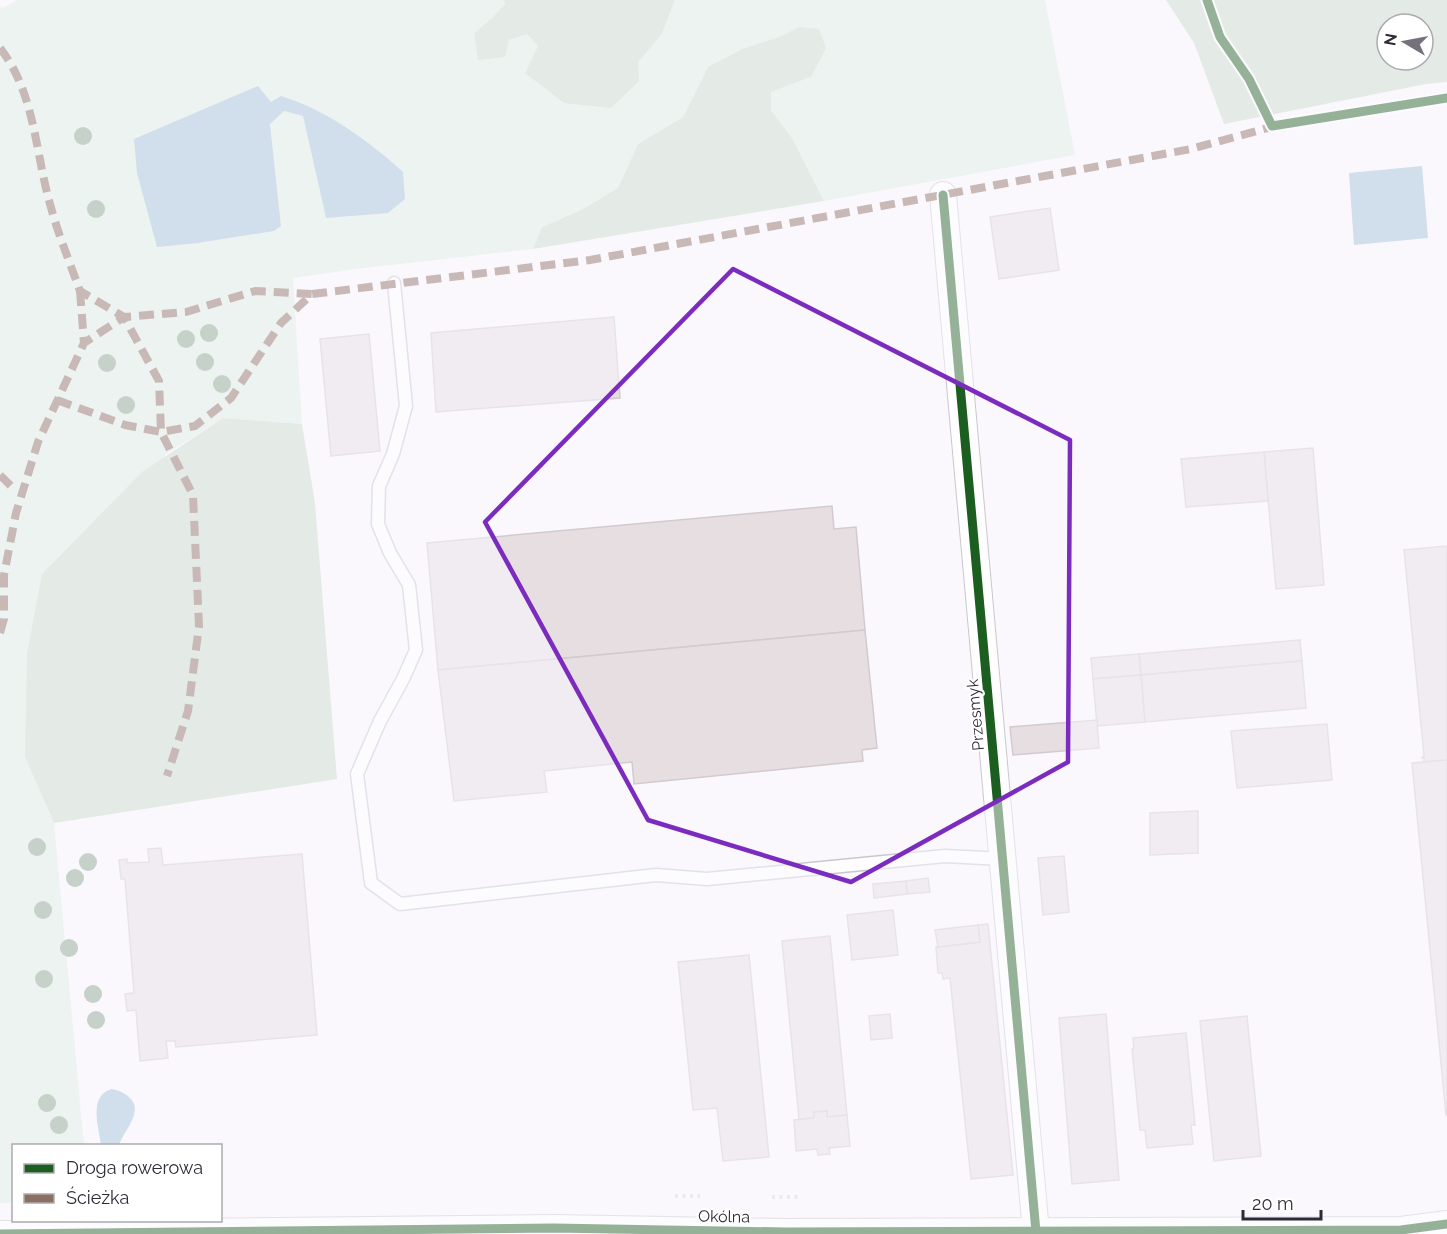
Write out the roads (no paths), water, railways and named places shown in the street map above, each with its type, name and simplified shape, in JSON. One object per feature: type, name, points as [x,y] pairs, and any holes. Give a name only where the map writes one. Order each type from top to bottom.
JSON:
[{"type":"street","name":"Przesmyk","points":[[943,195],[1036,1232]]},
{"type":"street","name":"Okólna","points":[[0,1234],[1401,1230],[1447,1224]]},
{"type":"lane","points":[[394,283],[406,406],[393,454],[379,486],[378,524],[390,553],[410,585],[416,650],[380,721],[357,774],[371,883],[400,904],[656,875],[707,879],[945,856],[1003,859]]},
{"type":"water","points":[[258,86],[271,102],[281,96],[314,109],[346,127],[376,149],[403,172],[405,199],[388,213],[326,218],[303,116],[284,111],[270,124],[281,226],[274,231],[157,247],[137,173],[134,139]]},
{"type":"water","points":[[1422,166],[1428,238],[1354,245],[1349,173]]},
{"type":"water","points":[[111,1089],[120,1092],[129,1097],[135,1108],[132,1121],[120,1144],[101,1144],[97,1105],[104,1093]]}]
